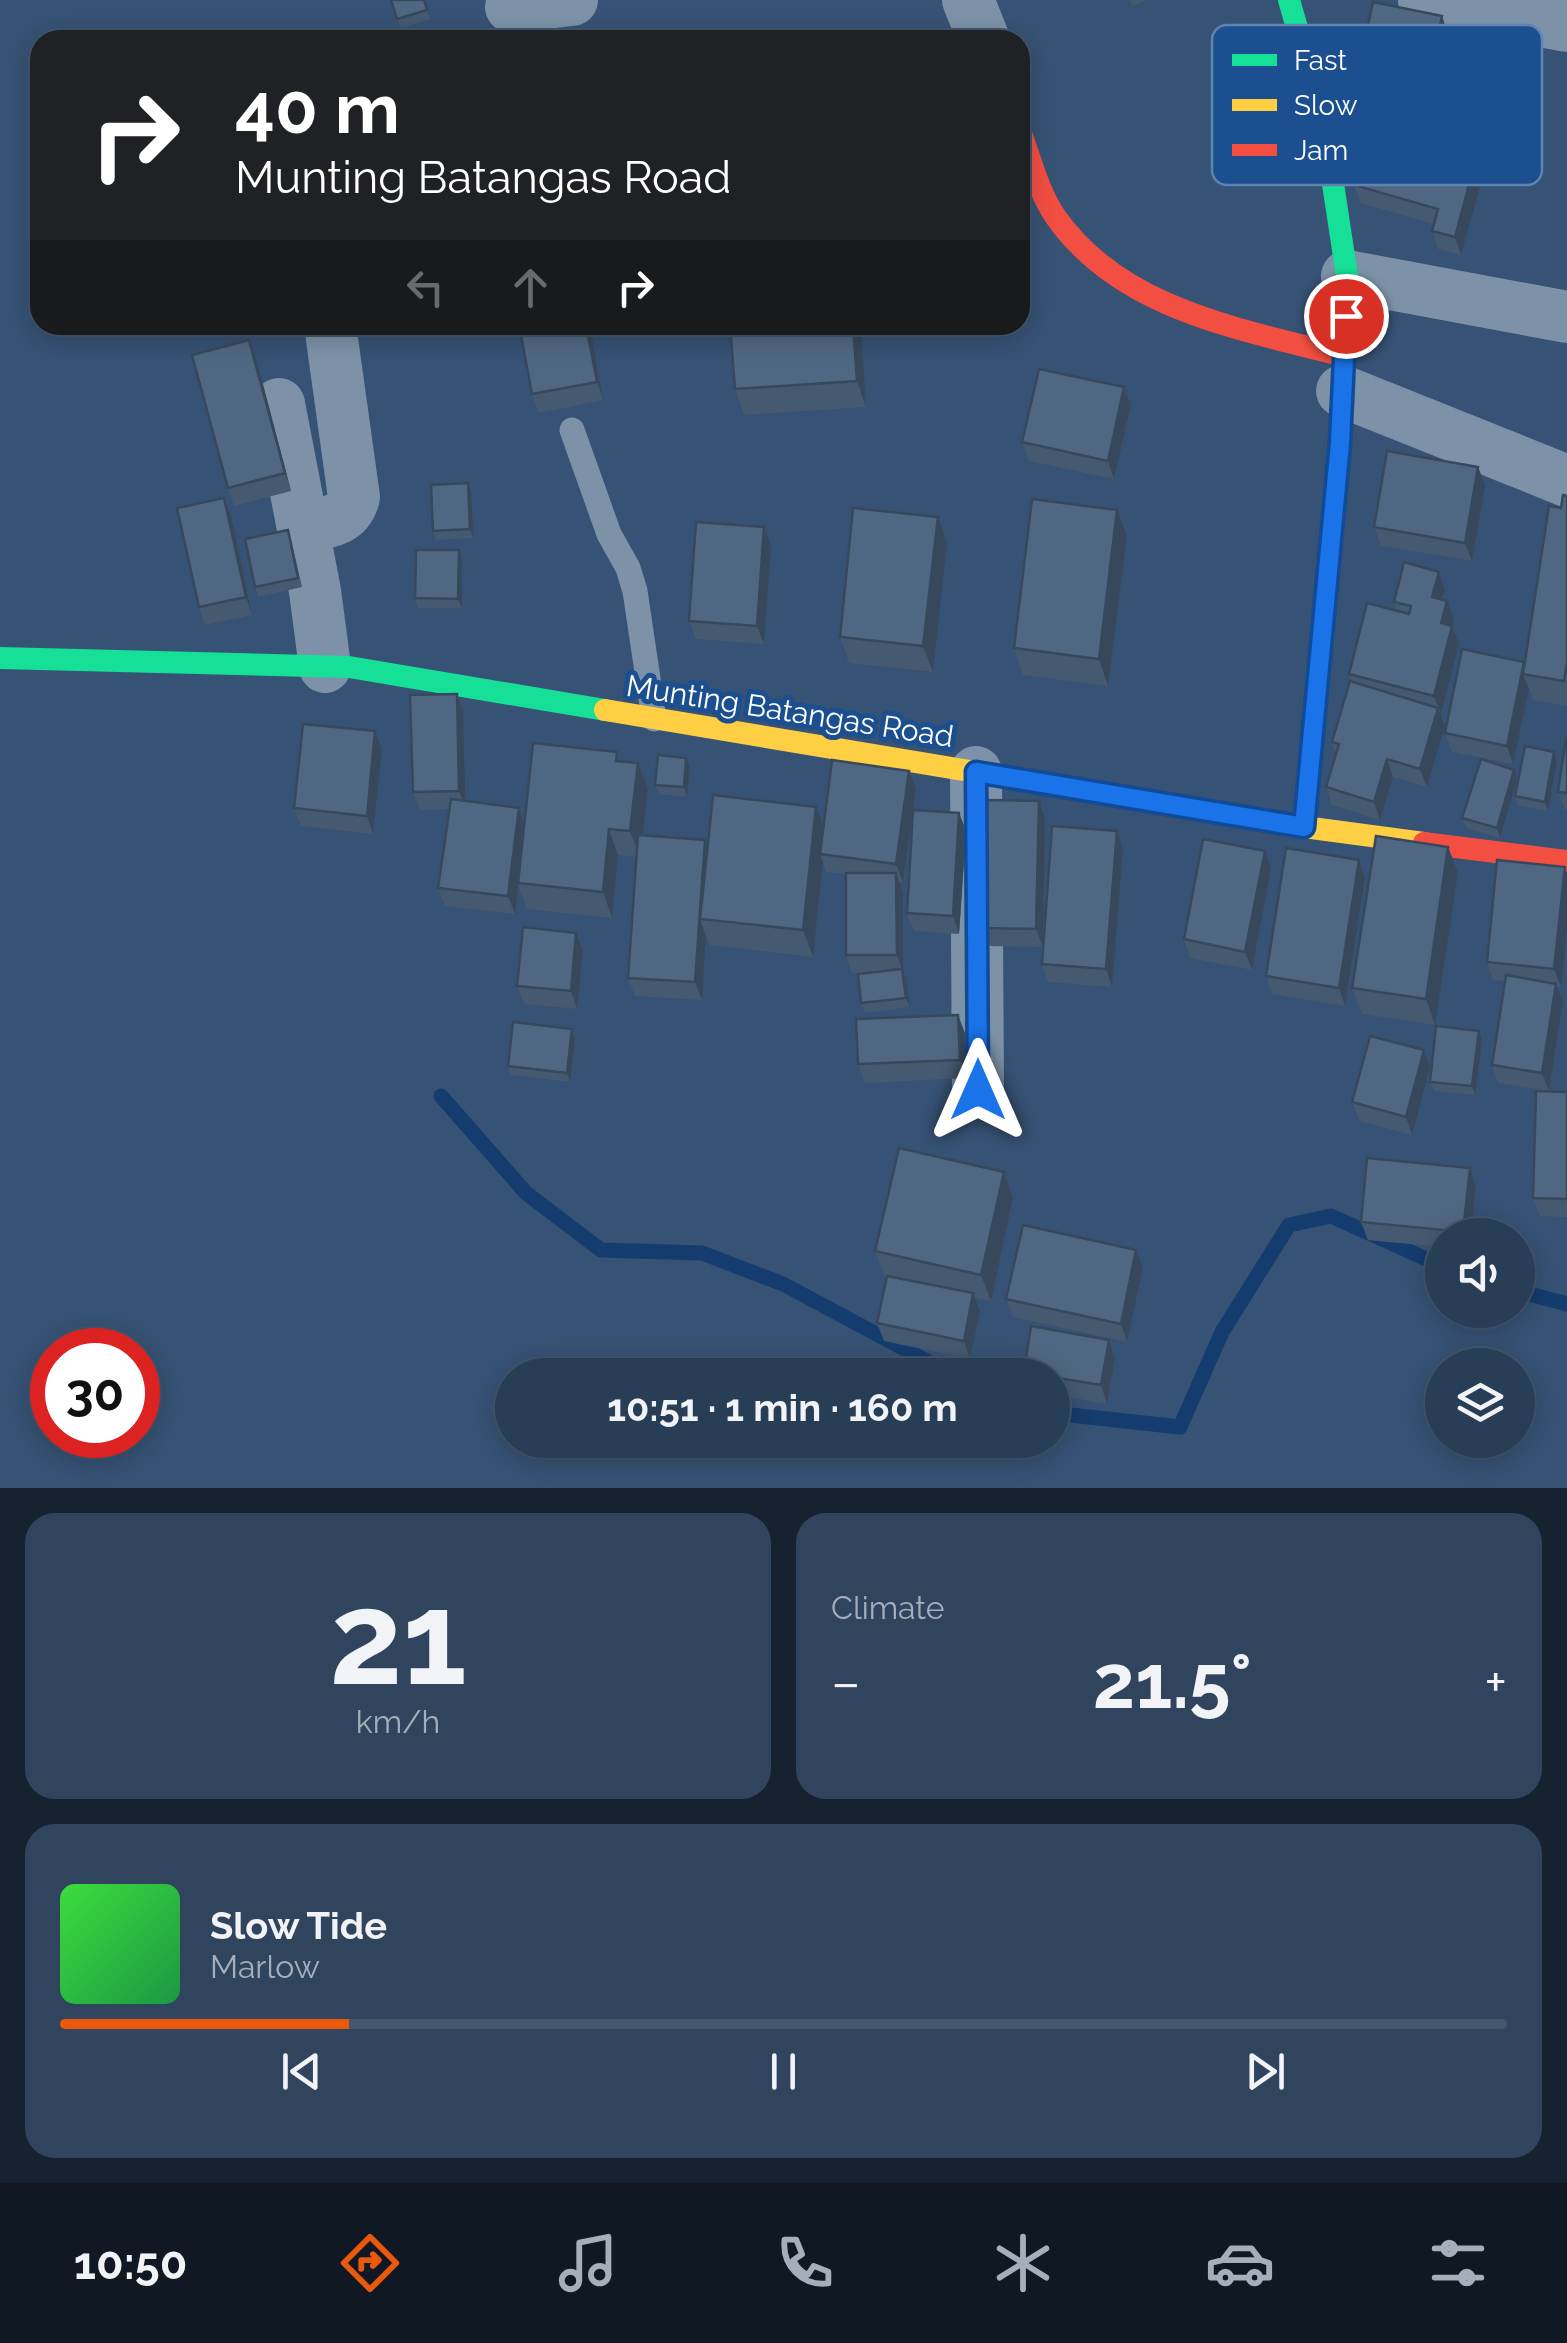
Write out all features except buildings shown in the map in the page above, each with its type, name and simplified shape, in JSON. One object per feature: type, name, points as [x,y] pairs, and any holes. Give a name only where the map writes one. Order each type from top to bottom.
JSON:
[{"type":"street","points":[[511,7],[572,0]]},
{"type":"street","points":[[968,0],[980,30]]},
{"type":"street","points":[[1289,0],[1296,25]]},
{"type":"street","points":[[1424,0],[1567,26]]},
{"type":"street","points":[[1030,156],[1054,216],[1076,244],[1104,268],[1169,308],[1343,374],[1567,481]]},
{"type":"street","points":[[1304,827],[1340,443],[1347,276],[1333,185]]},
{"type":"street","points":[[1347,276],[1567,318]]},
{"type":"street","points":[[303,526],[338,520],[351,509],[354,497],[331,335]]},
{"type":"street","points":[[278,404],[326,667]]},
{"type":"street","name":"Munting Batangas Road","points":[[0,658],[349,667],[1304,827],[1567,861]]},
{"type":"street","points":[[976,772],[978,1090]]},
{"type":"lane","points":[[572,430],[609,534],[628,568],[635,591],[654,719]]},
{"type":"waterway","points":[[441,1096],[526,1193],[601,1250],[702,1253],[783,1284],[921,1358]]},
{"type":"waterway","points":[[1070,1415],[1180,1427],[1222,1332],[1289,1225],[1331,1216],[1425,1258]]},
{"type":"waterway","points":[[1535,1296],[1567,1304]]},
{"type":"traffic: fast","points":[[1289,0],[1296,25]]},
{"type":"traffic: fast","points":[[1320,652],[1340,443],[1347,276],[1333,185]]},
{"type":"traffic: fast","points":[[0,658],[349,667],[605,710]]},
{"type":"traffic: slow","points":[[1304,827],[1320,652]]},
{"type":"traffic: slow","points":[[605,710],[1304,827],[1424,843]]},
{"type":"traffic: jam","points":[[1030,160],[1055,216],[1082,248],[1113,274],[1148,294],[1224,325],[1344,356]]},
{"type":"traffic: jam","points":[[1424,843],[1567,861]]},
{"type":"route","points":[[978,1090],[976,772],[1304,827],[1340,443],[1346,316]]}]
